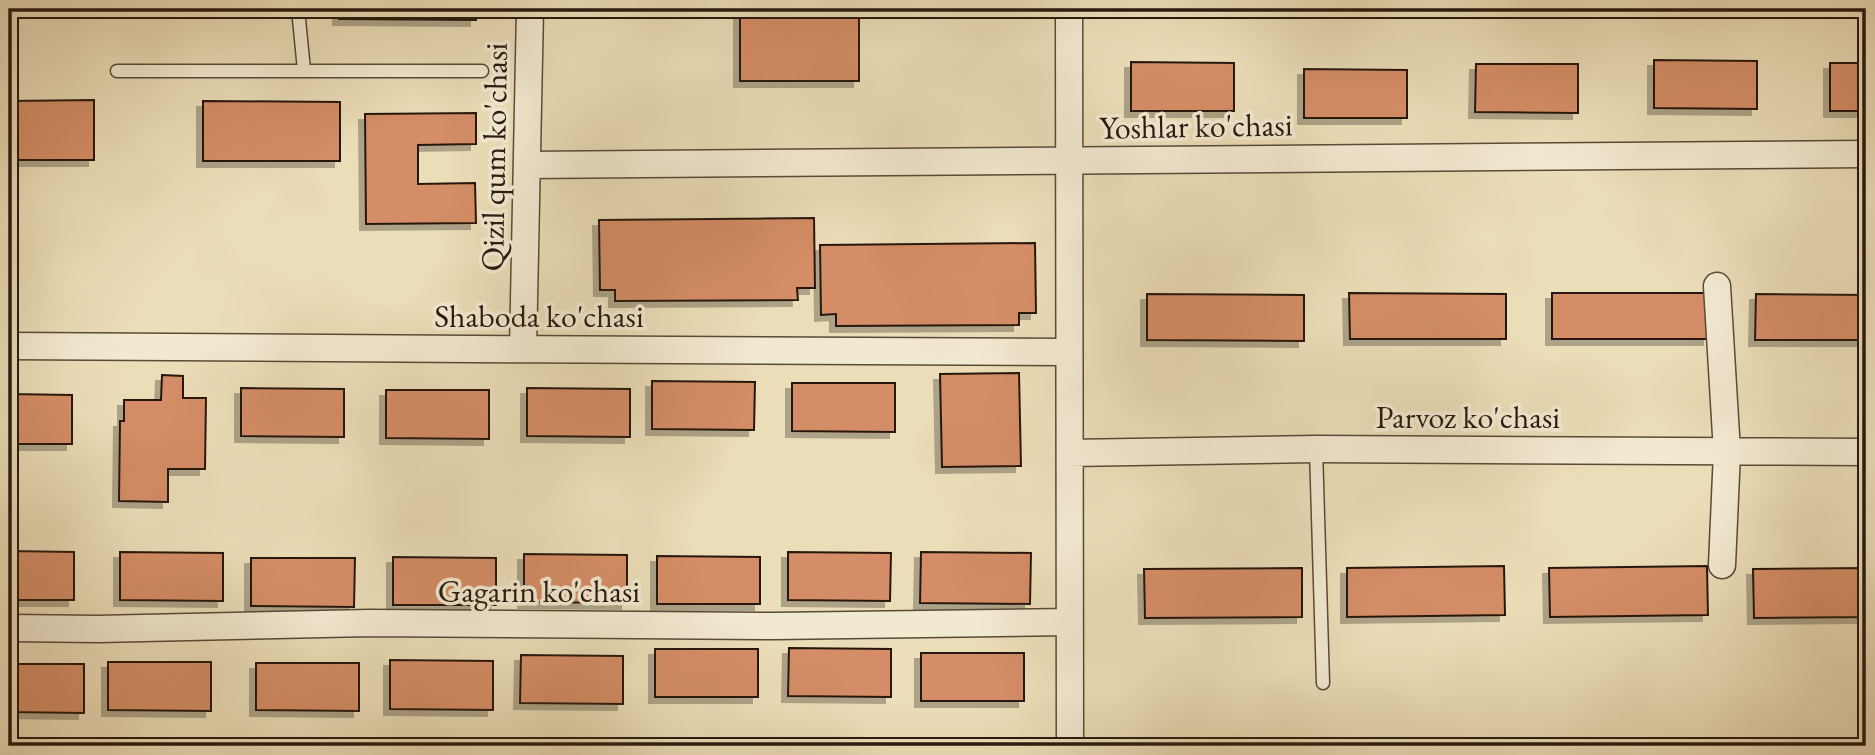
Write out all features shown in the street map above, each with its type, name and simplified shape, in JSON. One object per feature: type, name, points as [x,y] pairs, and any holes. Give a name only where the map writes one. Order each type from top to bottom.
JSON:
[{"type":"street","name":"Qizil qum ko'chasi","points":[[523,349],[530,9]]},
{"type":"street","points":[[1069,9],[1070,746]]},
{"type":"street","name":"Yoshlar ko'chasi","points":[[527,165],[1866,154]]},
{"type":"street","points":[[1717,286],[1727,452],[1722,565]]},
{"type":"street","name":"Shaboda ko'chasi","points":[[9,346],[1069,352]]},
{"type":"street","name":"Parvoz ko'chasi","points":[[1070,453],[1317,449],[1866,452]]},
{"type":"street","name":"Gagarin ko'chasi","points":[[9,628],[111,629],[369,623],[774,626],[1069,622]]},
{"type":"lane","points":[[298,9],[304,70]]},
{"type":"lane","points":[[117,71],[482,71]]},
{"type":"lane","points":[[1317,449],[1323,683]]},
{"type":"building","points":[[339,9],[476,9],[476,20],[339,19]]},
{"type":"building","points":[[740,11],[859,12],[859,81],[740,81]]},
{"type":"building","points":[[1654,60],[1757,61],[1757,109],[1654,108]]},
{"type":"building","points":[[1131,62],[1234,63],[1234,111],[1131,111]]},
{"type":"building","points":[[1830,63],[1866,63],[1866,111],[1830,111]]},
{"type":"building","points":[[1476,64],[1578,64],[1578,113],[1475,112]]},
{"type":"building","points":[[1304,69],[1407,70],[1407,118],[1304,118]]},
{"type":"building","points":[[94,100],[94,160],[9,160],[9,101]]},
{"type":"building","points":[[203,101],[340,102],[340,161],[203,161]]},
{"type":"building","points":[[476,113],[476,144],[418,145],[418,184],[475,183],[476,223],[366,224],[365,114]]},
{"type":"building","points":[[814,218],[815,288],[797,288],[798,300],[615,301],[615,290],[600,290],[599,220]]},
{"type":"building","points":[[1035,243],[1036,313],[1019,313],[1019,325],[836,326],[836,314],[821,315],[820,245]]},
{"type":"building","points":[[1349,293],[1506,294],[1506,339],[1350,339]]},
{"type":"building","points":[[1552,293],[1709,293],[1709,339],[1552,339]]},
{"type":"building","points":[[1147,294],[1304,295],[1304,341],[1147,340]]},
{"type":"building","points":[[1756,294],[1866,295],[1866,340],[1755,340]]},
{"type":"building","points":[[1019,373],[1021,466],[942,467],[940,374]]},
{"type":"building","points":[[162,375],[183,376],[183,398],[206,398],[205,469],[168,469],[168,502],[119,501],[120,421],[124,421],[124,400],[161,400]]},
{"type":"building","points":[[652,381],[755,382],[754,430],[652,429]]},
{"type":"building","points":[[792,383],[895,383],[895,432],[792,431]]},
{"type":"building","points":[[241,388],[344,389],[344,437],[241,436]]},
{"type":"building","points":[[527,388],[630,389],[630,437],[527,436]]},
{"type":"building","points":[[386,390],[489,390],[489,439],[386,438]]},
{"type":"building","points":[[9,394],[72,395],[72,444],[9,444]]},
{"type":"building","points":[[9,551],[74,552],[74,600],[9,600]]},
{"type":"building","points":[[120,552],[223,553],[223,601],[120,600]]},
{"type":"building","points":[[788,552],[891,553],[890,601],[788,600]]},
{"type":"building","points":[[921,552],[1031,553],[1030,604],[920,603]]},
{"type":"building","points":[[524,554],[627,555],[627,603],[524,602]]},
{"type":"building","points":[[657,556],[760,557],[760,604],[657,604]]},
{"type":"building","points":[[393,557],[496,558],[496,605],[393,605]]},
{"type":"building","points":[[251,558],[355,558],[354,607],[251,606]]},
{"type":"building","points":[[1504,566],[1505,615],[1347,617],[1347,568]]},
{"type":"building","points":[[1707,566],[1708,615],[1550,617],[1549,568]]},
{"type":"building","points":[[1302,568],[1302,617],[1145,618],[1144,569]]},
{"type":"building","points":[[1866,568],[1866,617],[1754,618],[1753,569]]},
{"type":"building","points":[[789,648],[891,649],[891,697],[788,696]]},
{"type":"building","points":[[655,649],[758,649],[758,697],[655,697]]},
{"type":"building","points":[[921,653],[1024,653],[1024,701],[921,701]]},
{"type":"building","points":[[521,655],[623,656],[623,704],[520,703]]},
{"type":"building","points":[[390,660],[493,661],[493,710],[390,709]]},
{"type":"building","points":[[108,662],[211,662],[211,711],[108,710]]},
{"type":"building","points":[[256,663],[359,663],[359,711],[256,710]]},
{"type":"building","points":[[9,664],[84,664],[84,713],[9,712]]}]
